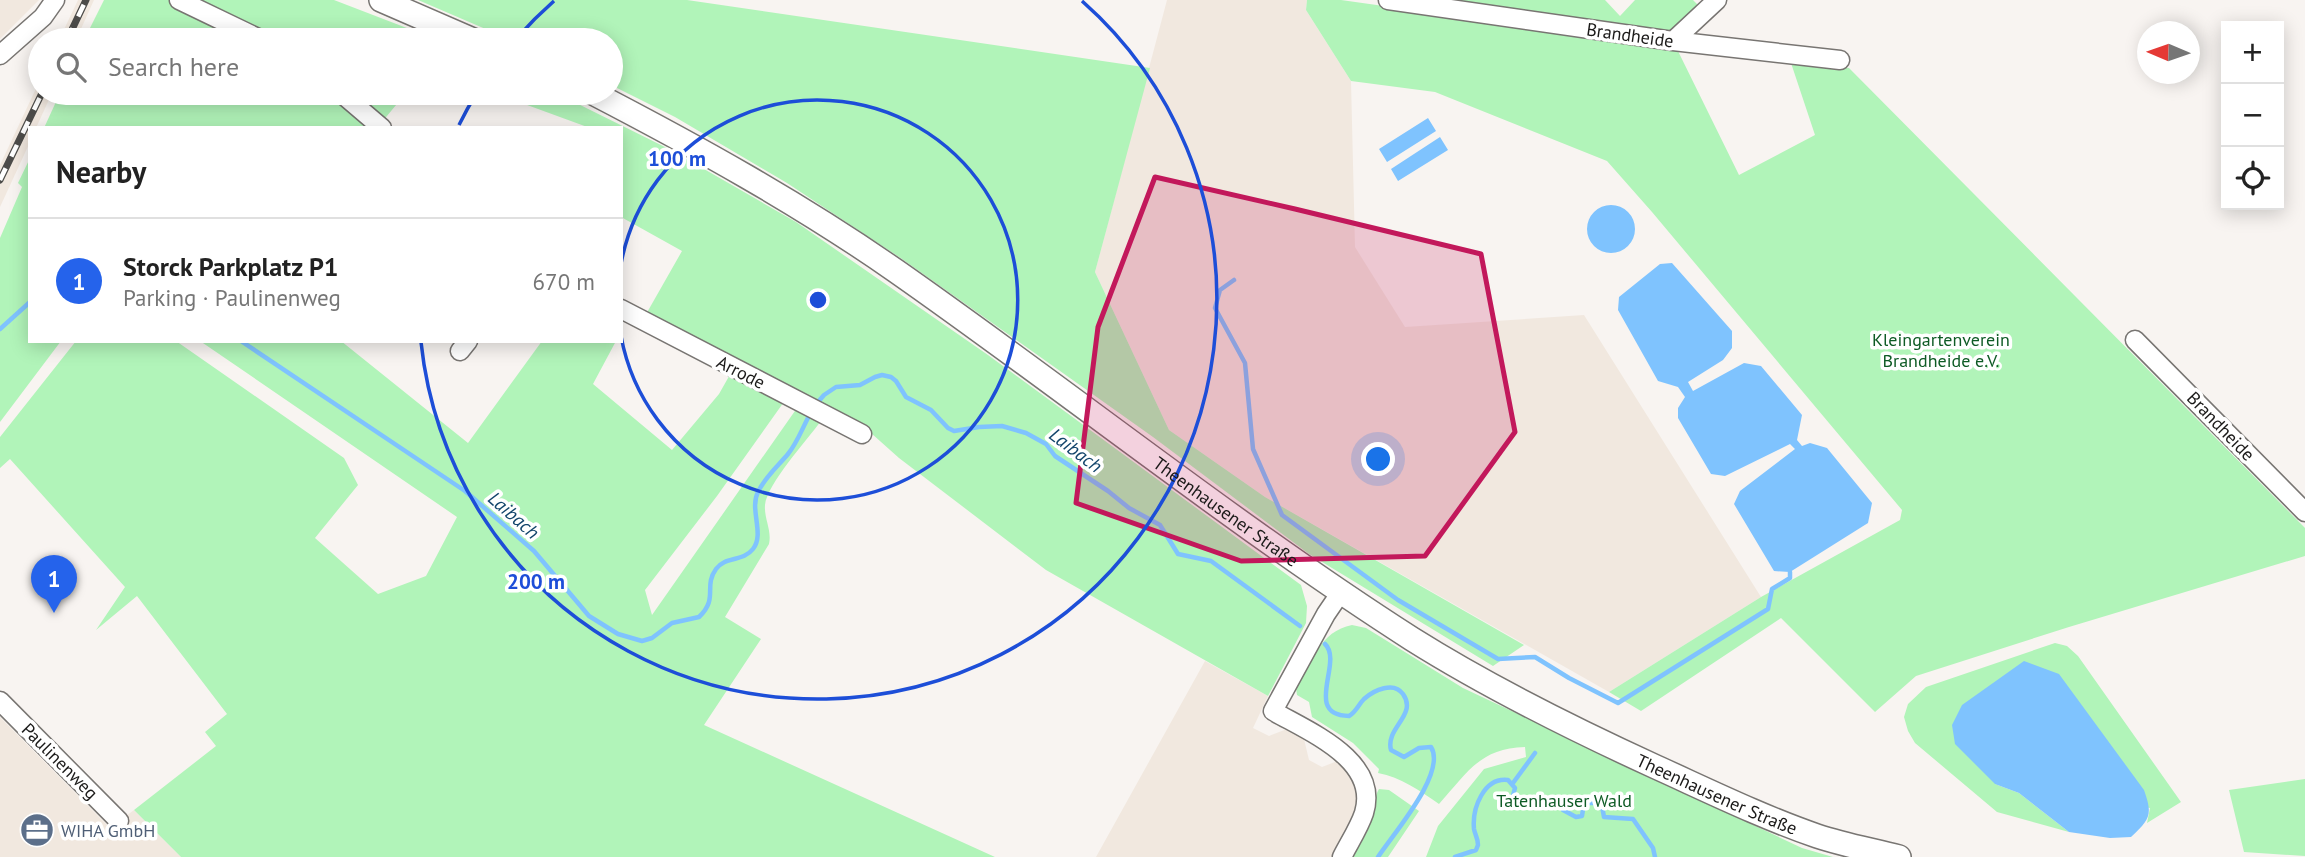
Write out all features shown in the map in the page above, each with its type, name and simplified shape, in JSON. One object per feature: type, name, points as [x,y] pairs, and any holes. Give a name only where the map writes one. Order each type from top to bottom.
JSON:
[{"type":"main road","points":[[381,0],[445,28]]},
{"type":"main road","name":"Theenhausener Straße","points":[[615,105],[762,185],[894,270],[1191,486],[1415,641],[1574,729],[1731,801],[1805,831],[1899,857]]},
{"type":"street","points":[[31,28],[43,17],[55,0]]},
{"type":"street","points":[[179,0],[237,28]]},
{"type":"street","name":"Brandheide","points":[[1388,0],[1422,2],[1673,41],[1840,60]]},
{"type":"street","points":[[1673,41],[1717,0]]},
{"type":"street","points":[[0,55],[28,30]]},
{"type":"street","points":[[355,105],[380,126]]},
{"type":"street","name":"Arrode","points":[[623,310],[862,434]]},
{"type":"street","name":"Brandheide","points":[[2135,340],[2305,512]]},
{"type":"street","points":[[1341,592],[1326,614],[1273,711],[1326,743],[1360,771],[1366,791],[1364,811],[1342,857]]},
{"type":"street","name":"Paulinenweg","points":[[0,701],[119,821]]},
{"type":"highlighted area","points":[[1155,177],[1481,254],[1515,432],[1425,556],[1241,561],[1076,503],[1098,327]]},
{"type":"shaded area","points":[[0,0],[39,0],[0,39]]},
{"type":"shaded area","points":[[78,0],[94,0],[81,28],[65,28]]},
{"type":"shaded area","points":[[1167,0],[1307,0],[1306,10],[1351,81],[1355,247],[1405,327],[1584,315],[1761,597],[1609,692],[1265,497],[1169,430],[1095,272]]},
{"type":"shaded area","points":[[28,105],[47,105],[37,126],[28,126],[28,146],[0,207],[0,165]]},
{"type":"shaded area","points":[[1205,661],[1268,696],[1253,728],[1269,736],[1287,729],[1304,739],[1309,760],[1322,767],[1340,760],[1355,774],[1360,804],[1334,857],[1096,857]]},
{"type":"shaded area","points":[[0,717],[110,828],[134,810],[181,857],[0,857]]},
{"type":"green space","points":[[104,0],[334,0],[407,28],[90,28]]},
{"type":"green space","points":[[418,0],[687,0],[1150,68],[1095,272],[1169,430],[1265,497],[1524,645],[1493,666],[1309,554],[1153,437],[902,259],[787,183],[675,117],[623,91],[623,28],[483,28]]},
{"type":"green space","name":"Kleingartenverein Brandheide e.V.","points":[[1307,0],[1341,0],[1676,47],[1739,175],[1815,135],[1790,60],[1849,68],[2305,528],[2305,556],[1916,676],[1875,712],[1781,618],[1641,711],[1609,692],[1761,597],[1900,520],[1902,510],[1607,161],[1435,92],[1351,81],[1306,10]]},
{"type":"green space","points":[[1427,0],[1605,0],[1620,16],[1635,0],[1693,0],[1700,7],[1667,36]]},
{"type":"green space","points":[[55,105],[396,105],[379,126],[45,126]]},
{"type":"green space","points":[[527,105],[580,105],[623,126],[585,126]]},
{"type":"green space","points":[[623,126],[671,150],[796,222],[988,355],[1301,585],[1307,606],[1306,623],[1268,696],[1046,570],[899,458],[862,425],[645,316],[682,251],[623,218]]},
{"type":"green space","points":[[28,162],[28,343],[59,343],[0,422],[0,238],[22,187],[18,183]]},
{"type":"green space","points":[[74,343],[179,343],[344,458],[358,485],[315,538],[378,594],[426,576],[457,517],[203,343],[343,343],[468,443],[541,343],[615,343],[593,384],[672,450],[719,394],[732,371],[786,399],[645,590],[652,615],[797,408],[821,421],[780,474],[767,496],[765,510],[770,534],[769,544],[725,617],[761,639],[704,725],[995,857],[181,857],[134,810],[216,746],[205,732],[227,714],[137,596],[96,630],[125,587],[10,459],[0,468],[0,437]]},
{"type":"green space","name":"Tatenhauser Wald","points":[[1352,625],[1366,628],[1463,688],[1802,848],[1833,857],[1426,857],[1438,826],[1484,769],[1526,757],[1525,747],[1510,748],[1485,757],[1439,804],[1402,781],[1378,773],[1379,769],[1353,743],[1312,717],[1309,702],[1297,695],[1296,688],[1324,641],[1341,628]]},
{"type":"green space","points":[[2055,643],[2067,646],[2078,656],[2181,802],[2147,823],[2150,808],[1995,784],[2019,793],[2069,832],[1997,812],[1915,743],[1904,717],[1908,704],[1926,687]]},
{"type":"green space","points":[[2305,779],[2305,856],[2244,852],[2229,790]]},
{"type":"green space","points":[[1379,789],[1389,790],[1419,811],[1388,857],[1353,857],[1371,822]]},
{"type":"water","points":[[1428,118],[1436,131],[1387,162],[1379,149]]},
{"type":"water","points":[[1440,137],[1448,150],[1398,181],[1391,169]]},
{"type":"water","points":[[1611,205],[1620,206],[1628,212],[1634,220],[1634,238],[1628,246],[1620,252],[1611,253],[1602,252],[1594,246],[1588,238],[1587,229],[1588,220],[1594,212],[1602,206]]},
{"type":"water","points":[[1672,263],[1732,331],[1732,348],[1723,360],[1688,382],[1693,391],[1744,363],[1761,366],[1802,415],[1797,440],[1802,446],[1810,443],[1827,448],[1872,503],[1868,523],[1790,572],[1774,571],[1734,504],[1740,491],[1795,449],[1790,444],[1725,476],[1711,474],[1678,418],[1678,408],[1685,397],[1678,387],[1658,381],[1618,310],[1619,297],[1660,264]]},
{"type":"water","points":[[2024,661],[2059,674],[2144,790],[2148,816],[2131,837],[2110,838],[2069,832],[2019,793],[1995,784],[1955,744],[1952,725],[1962,705]]},
{"type":"waterway","points":[[1234,280],[1220,290],[1215,308],[1245,363],[1253,449],[1282,515],[1398,600],[1498,659],[1535,657],[1618,703],[1768,609],[1772,589],[1790,578],[1790,572]]},
{"type":"waterway","name":"Laibach","points":[[0,329],[28,304]]},
{"type":"waterway","name":"Laibach","points":[[244,343],[465,491],[534,551],[589,616],[618,634],[642,641],[652,638],[672,623],[699,617],[708,604],[712,575],[716,569],[724,562],[744,556],[753,549],[758,536],[755,506],[758,492],[791,450],[809,416]]},
{"type":"waterway","name":"Laibach","points":[[818,402],[836,387],[860,385],[882,375],[891,377],[906,397],[931,410],[954,431],[1002,426],[1026,433],[1046,444],[1055,456],[1129,508],[1160,525],[1178,554],[1211,561],[1300,626]]},
{"type":"waterway","name":"Laibach","points":[[1325,644],[1330,652],[1326,686],[1328,707],[1335,713],[1349,716],[1373,693],[1384,688],[1395,688],[1403,694],[1407,709],[1392,735],[1391,750],[1404,757],[1419,748],[1431,747],[1434,758],[1432,772],[1416,803],[1378,857]]},
{"type":"waterway","points":[[1513,783],[1535,753]]},
{"type":"waterway","name":"Laibach","points":[[1455,857],[1476,850],[1478,843],[1474,821],[1478,803],[1486,789],[1500,780],[1508,780],[1515,788],[1511,803],[1560,798],[1563,801],[1563,810],[1576,817],[1582,816],[1584,803],[1598,803],[1602,806],[1604,817],[1633,819],[1653,848],[1655,857]]},
{"type":"railway","points":[[73,28],[86,0]]},
{"type":"railway","points":[[0,180],[36,105]]},
{"type":"place","name":"Storck Parkplatz P1","points":[[54,613]]},
{"type":"place","name":"WIHA GmbH","points":[[37,830]]}]
